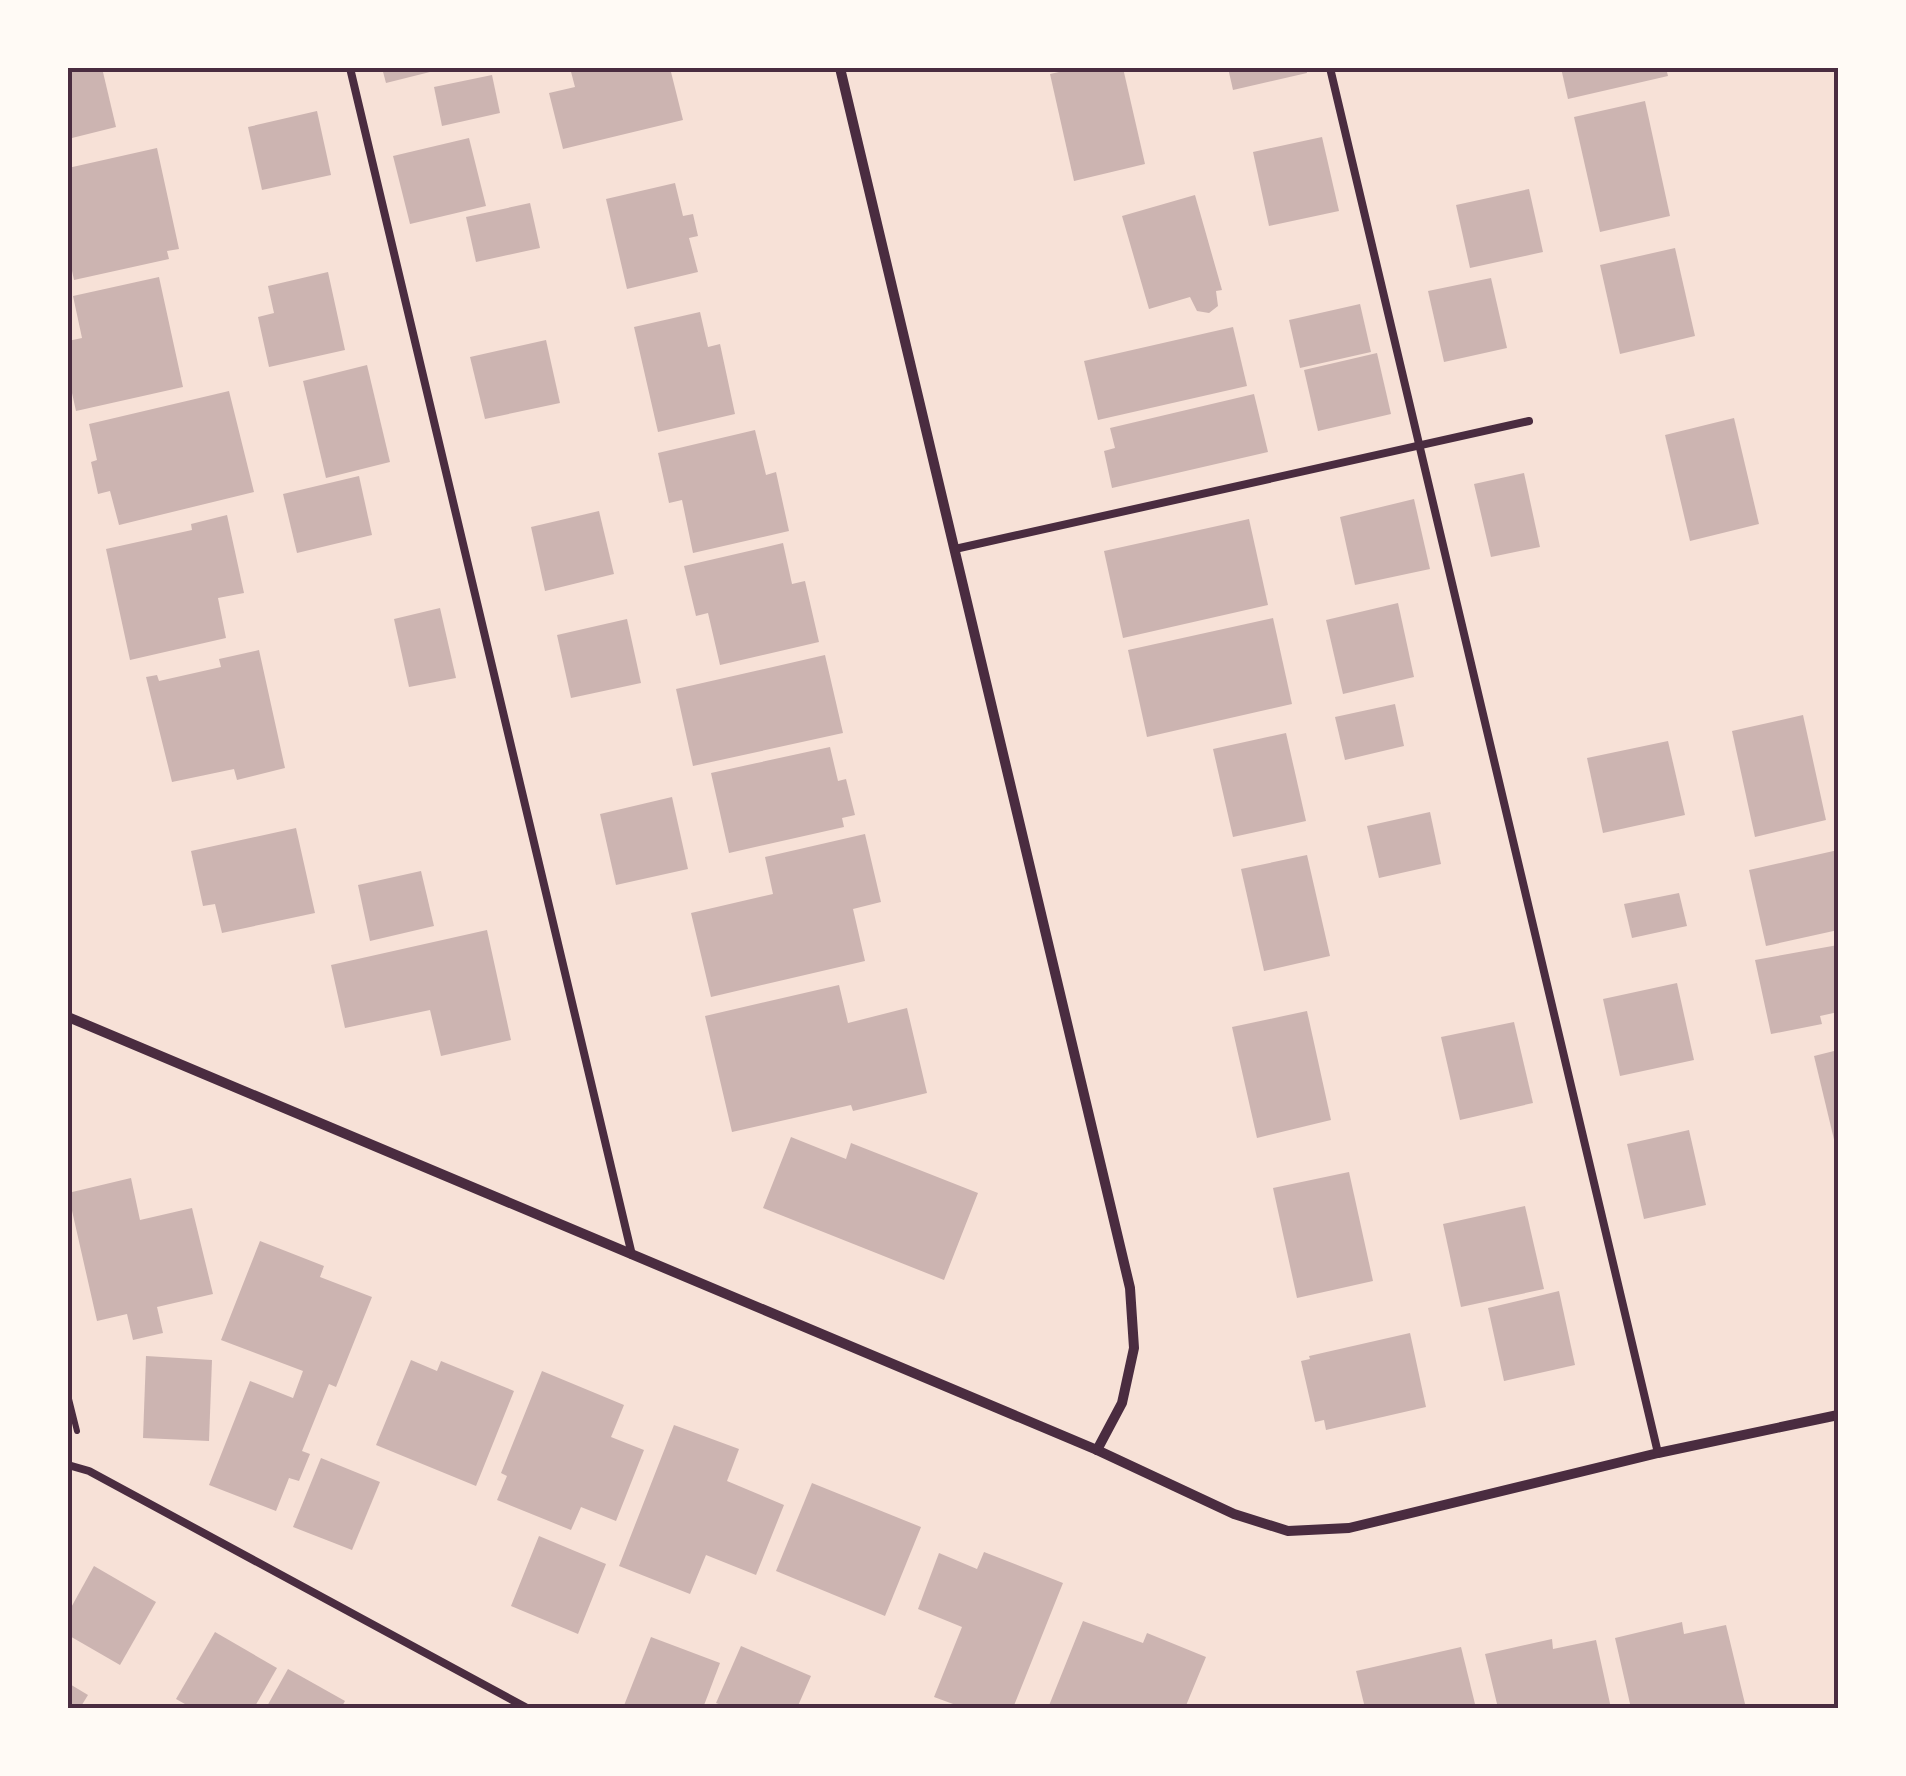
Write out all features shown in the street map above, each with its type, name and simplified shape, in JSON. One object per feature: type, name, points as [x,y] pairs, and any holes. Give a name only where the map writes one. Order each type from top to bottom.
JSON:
[{"type":"street","points":[[840,68],[1130,1288],[1134,1348],[1122,1402],[1097,1450]]},
{"type":"street","points":[[68,1016],[1097,1450],[1234,1514],[1288,1530],[1349,1528],[1838,1415]]},
{"type":"lane","points":[[350,68],[632,1254]]},
{"type":"lane","points":[[1330,68],[1658,1454]]},
{"type":"lane","points":[[955,549],[1530,420]]},
{"type":"lane","points":[[68,1464],[89,1471],[526,1708]]},
{"type":"building","points":[[68,68],[102,68],[116,127],[68,139]]},
{"type":"building","points":[[382,68],[442,68],[442,69],[386,83]]},
{"type":"building","points":[[570,68],[670,68],[683,120],[563,149],[549,93],[575,87]]},
{"type":"building","points":[[1077,68],[1123,68],[1145,164],[1074,181],[1050,74]]},
{"type":"building","points":[[1228,68],[1306,68],[1307,73],[1233,90]]},
{"type":"building","points":[[1561,68],[1666,68],[1668,76],[1568,99]]},
{"type":"building","points":[[492,75],[500,113],[442,126],[434,87]]},
{"type":"building","points":[[1645,101],[1670,216],[1600,232],[1574,117]]},
{"type":"building","points":[[317,111],[331,175],[262,190],[248,127]]},
{"type":"building","points":[[1322,137],[1339,211],[1269,226],[1253,152]]},
{"type":"building","points":[[469,138],[486,206],[410,224],[393,156]]},
{"type":"building","points":[[157,148],[179,249],[167,251],[169,259],[74,280],[68,252],[68,168]]},
{"type":"building","points":[[675,183],[683,216],[693,214],[698,236],[689,238],[698,272],[627,289],[606,199]]},
{"type":"building","points":[[1529,189],[1543,252],[1470,268],[1456,205]]},
{"type":"building","points":[[1195,195],[1222,290],[1216,291],[1218,306],[1209,313],[1197,311],[1190,297],[1149,309],[1122,216]]},
{"type":"building","points":[[530,203],[540,248],[476,262],[466,217]]},
{"type":"building","points":[[1675,248],[1695,336],[1620,354],[1600,265]]},
{"type":"building","points":[[328,272],[345,350],[269,367],[258,317],[274,313],[268,286]]},
{"type":"building","points":[[159,277],[183,387],[76,411],[68,375],[68,341],[82,338],[73,296]]},
{"type":"building","points":[[1491,278],[1507,348],[1444,362],[1428,291]]},
{"type":"building","points":[[1360,304],[1371,352],[1300,368],[1289,320]]},
{"type":"building","points":[[700,312],[708,347],[720,344],[735,414],[658,432],[634,327]]},
{"type":"building","points":[[1233,327],[1247,386],[1098,420],[1084,361]]},
{"type":"building","points":[[546,340],[560,403],[485,419],[470,357]]},
{"type":"building","points":[[1377,353],[1391,414],[1318,431],[1304,370]]},
{"type":"building","points":[[367,365],[390,462],[326,478],[303,381]]},
{"type":"building","points":[[229,391],[254,492],[119,525],[110,491],[98,494],[91,462],[97,460],[89,424]]},
{"type":"building","points":[[1254,394],[1268,452],[1112,488],[1104,451],[1115,448],[1110,428]]},
{"type":"building","points":[[1734,418],[1759,524],[1690,541],[1665,435]]},
{"type":"building","points":[[755,430],[766,475],[776,472],[789,531],[693,553],[682,500],[669,503],[658,453]]},
{"type":"building","points":[[1524,473],[1540,547],[1491,557],[1474,484]]},
{"type":"building","points":[[359,476],[372,535],[297,553],[283,494]]},
{"type":"building","points":[[1414,499],[1430,569],[1355,585],[1340,517]]},
{"type":"building","points":[[599,511],[614,574],[545,591],[531,527]]},
{"type":"building","points":[[227,515],[244,593],[218,598],[226,638],[130,660],[106,549],[192,530],[191,524]]},
{"type":"building","points":[[1249,519],[1268,605],[1123,638],[1104,551]]},
{"type":"building","points":[[783,543],[792,584],[805,581],[819,642],[720,665],[708,613],[696,616],[684,566]]},
{"type":"building","points":[[1398,603],[1414,677],[1343,694],[1326,620]]},
{"type":"building","points":[[440,608],[456,678],[409,687],[394,619]]},
{"type":"building","points":[[1273,618],[1292,704],[1147,737],[1128,650]]},
{"type":"building","points":[[627,619],[641,683],[571,698],[557,635]]},
{"type":"building","points":[[259,650],[285,768],[237,780],[234,769],[172,782],[146,677],[157,675],[159,681],[221,667],[219,659]]},
{"type":"building","points":[[825,655],[843,733],[693,766],[676,689]]},
{"type":"building","points":[[1395,704],[1404,746],[1345,760],[1335,717]]},
{"type":"building","points":[[1803,715],[1826,820],[1755,837],[1732,731]]},
{"type":"building","points":[[1286,733],[1306,821],[1233,837],[1213,749]]},
{"type":"building","points":[[1668,741],[1685,815],[1603,833],[1587,758]]},
{"type":"building","points":[[830,747],[838,781],[846,779],[855,815],[842,818],[844,827],[729,853],[711,773]]},
{"type":"building","points":[[672,797],[688,869],[616,885],[600,814]]},
{"type":"building","points":[[1430,812],[1441,864],[1379,878],[1367,826]]},
{"type":"building","points":[[296,828],[315,913],[222,933],[215,904],[203,906],[191,851]]},
{"type":"building","points":[[865,834],[881,902],[853,909],[865,961],[711,997],[691,913],[773,894],[765,857]]},
{"type":"building","points":[[1838,850],[1838,930],[1766,946],[1749,870]]},
{"type":"building","points":[[1307,855],[1330,956],[1264,971],[1241,869]]},
{"type":"building","points":[[421,871],[434,926],[370,941],[358,885]]},
{"type":"building","points":[[1679,893],[1687,926],[1632,938],[1624,904]]},
{"type":"building","points":[[487,930],[511,1040],[441,1056],[430,1010],[345,1028],[331,965]]},
{"type":"building","points":[[1838,945],[1838,1012],[1820,1016],[1822,1024],[1771,1034],[1755,960]]},
{"type":"building","points":[[1677,983],[1694,1060],[1620,1076],[1603,999]]},
{"type":"building","points":[[839,985],[848,1023],[907,1008],[927,1093],[853,1111],[851,1105],[732,1132],[705,1016]]},
{"type":"building","points":[[1307,1011],[1331,1120],[1257,1138],[1232,1027]]},
{"type":"building","points":[[1514,1022],[1533,1103],[1460,1120],[1441,1037]]},
{"type":"building","points":[[1838,1050],[1838,1152],[1837,1152],[1814,1056]]},
{"type":"building","points":[[1689,1130],[1706,1205],[1644,1219],[1627,1144]]},
{"type":"building","points":[[791,1137],[846,1159],[851,1143],[978,1193],[944,1280],[763,1208]]},
{"type":"building","points":[[1349,1172],[1373,1281],[1297,1298],[1273,1188]]},
{"type":"building","points":[[131,1178],[140,1220],[192,1208],[213,1294],[157,1307],[163,1333],[133,1340],[127,1314],[97,1321],[68,1193]]},
{"type":"building","points":[[1525,1206],[1544,1289],[1461,1307],[1443,1224]]},
{"type":"building","points":[[260,1241],[324,1266],[320,1277],[372,1297],[336,1387],[329,1384],[302,1451],[310,1454],[299,1481],[289,1478],[276,1511],[209,1485],[250,1381],[293,1398],[303,1371],[221,1340]]},
{"type":"building","points":[[1559,1291],[1575,1365],[1504,1381],[1488,1308]]},
{"type":"building","points":[[1410,1333],[1426,1407],[1326,1430],[1324,1420],[1315,1422],[1301,1361]]},
{"type":"building","points":[[146,1356],[212,1360],[209,1441],[143,1438]]},
{"type":"building","points":[[411,1360],[437,1371],[441,1361],[514,1391],[476,1486],[376,1445]]},
{"type":"building","points":[[542,1371],[624,1405],[611,1437],[644,1450],[616,1521],[581,1507],[571,1530],[497,1500],[507,1476],[501,1473]]},
{"type":"building","points":[[674,1425],[739,1449],[727,1481],[784,1505],[756,1575],[706,1555],[690,1594],[619,1566]]},
{"type":"building","points":[[321,1458],[380,1482],[352,1550],[293,1527]]},
{"type":"building","points":[[812,1483],[921,1527],[885,1616],[776,1571]]},
{"type":"building","points":[[539,1536],[606,1564],[578,1634],[511,1606]]},
{"type":"building","points":[[984,1552],[1063,1583],[1013,1708],[964,1708],[934,1697],[962,1627],[918,1609],[939,1553],[977,1569]]},
{"type":"building","points":[[94,1566],[156,1602],[120,1665],[68,1635],[68,1613]]},
{"type":"building","points":[[1083,1621],[1143,1643],[1147,1633],[1206,1657],[1185,1708],[1048,1708]]},
{"type":"building","points":[[1682,1622],[1684,1634],[1726,1625],[1746,1708],[1631,1708],[1615,1638]]},
{"type":"building","points":[[215,1632],[277,1668],[254,1708],[192,1708],[176,1699]]},
{"type":"building","points":[[651,1637],[720,1663],[703,1708],[623,1708]]},
{"type":"building","points":[[1552,1639],[1553,1649],[1596,1640],[1611,1708],[1498,1708],[1485,1654]]},
{"type":"building","points":[[741,1646],[811,1676],[797,1708],[729,1708],[716,1703]]},
{"type":"building","points":[[1461,1647],[1476,1708],[1365,1708],[1356,1671]]},
{"type":"building","points":[[288,1669],[345,1701],[341,1708],[266,1708]]},
{"type":"building","points":[[68,1683],[88,1695],[80,1708],[68,1708]]}]
